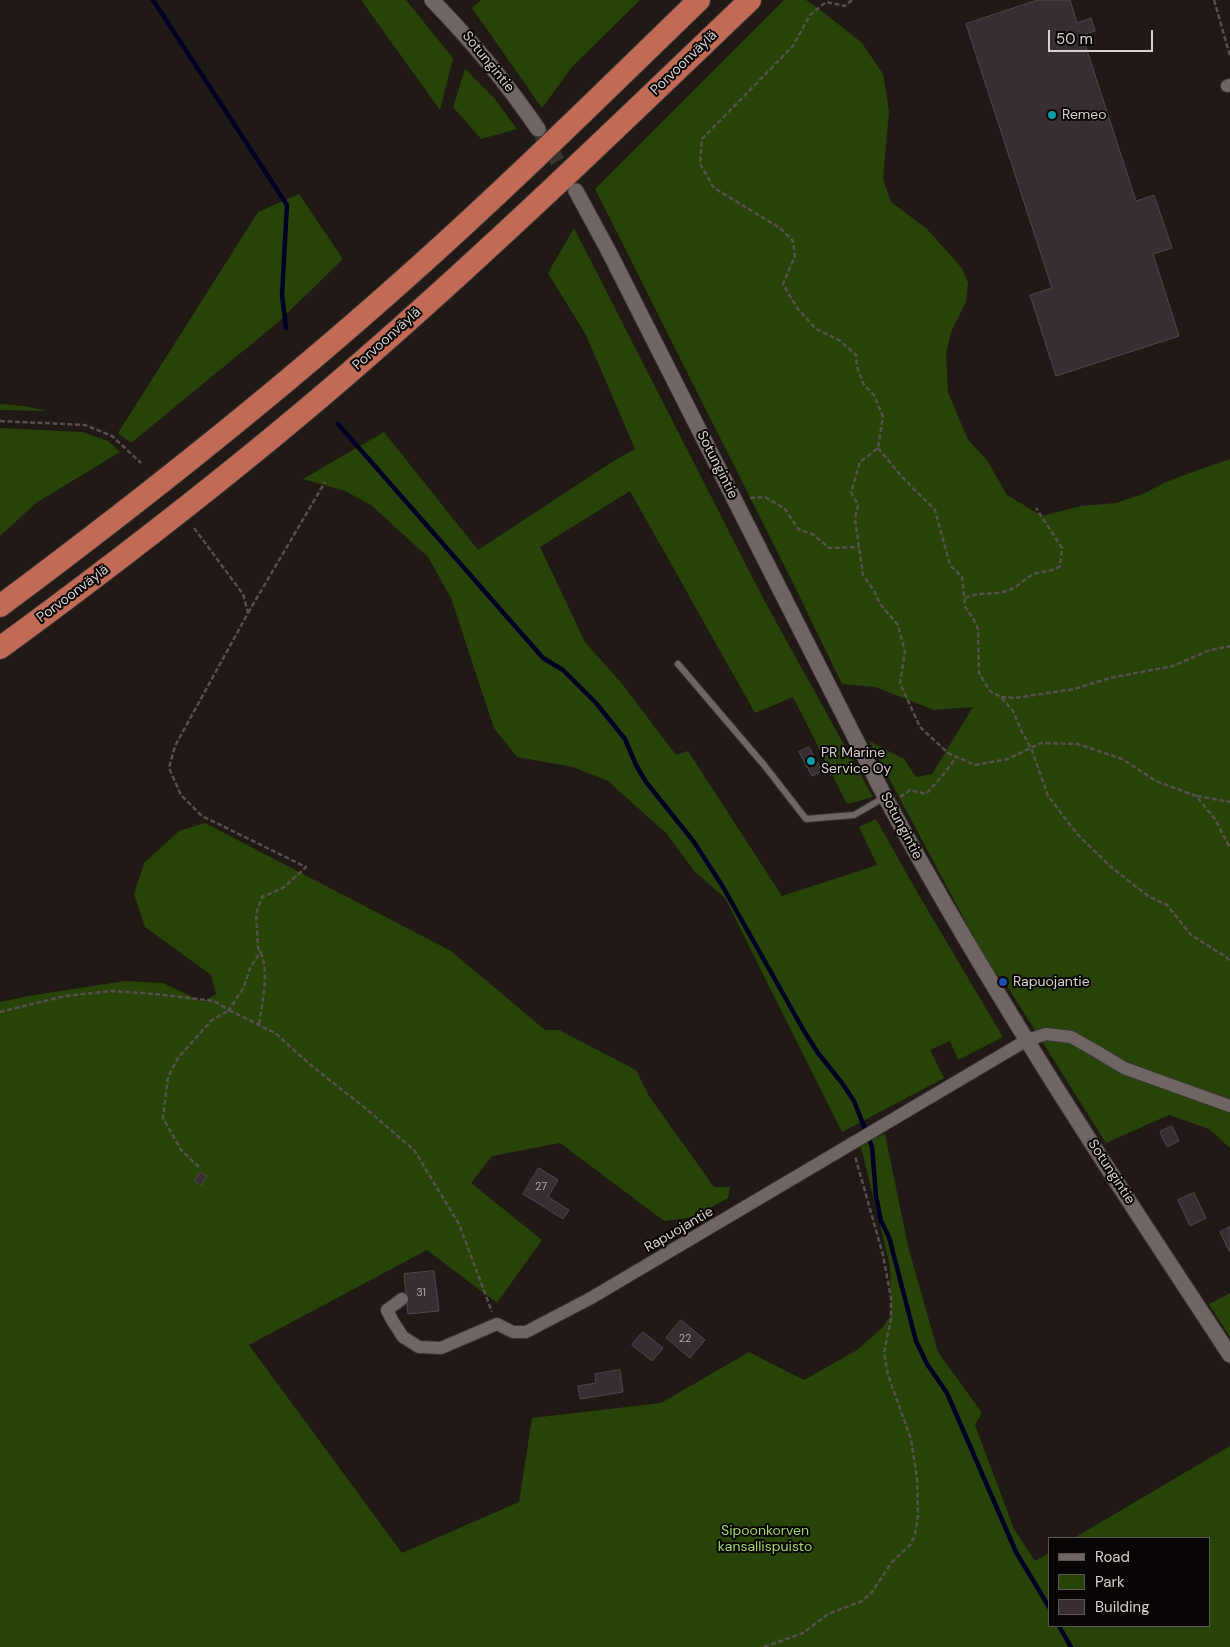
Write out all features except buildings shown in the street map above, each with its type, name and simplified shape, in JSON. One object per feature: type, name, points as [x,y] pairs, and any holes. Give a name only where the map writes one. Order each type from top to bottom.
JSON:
[{"type":"highway","points":[[0,606],[157,486],[329,345],[400,283],[529,164],[700,0]]},
{"type":"highway","name":"Porvoonväylä","points":[[0,648],[175,516],[285,428],[382,344],[550,190],[750,0]]},
{"type":"street","name":"Sotungintie","points":[[432,0],[464,33],[494,69],[538,129]]},
{"type":"street","name":"Sotungintie","points":[[576,191],[608,250],[734,499],[966,941],[1026,1040],[1230,1355]]},
{"type":"street","name":"Rapuojantie","points":[[497,1324],[513,1332],[526,1332],[591,1298],[725,1221],[1026,1040],[1046,1034],[1071,1037],[1124,1068],[1230,1106]]},
{"type":"street","points":[[402,1299],[387,1310],[403,1336],[419,1347],[441,1348],[497,1324]]},
{"type":"lane","points":[[678,664],[764,764],[806,819],[854,815],[892,797]]},
{"type":"path","points":[[852,0],[845,6],[826,2],[810,15],[793,46],[702,139],[700,164],[714,188],[780,228],[793,241],[795,256],[783,284],[797,308],[816,329],[839,340],[856,355],[857,367],[864,386],[874,395],[883,417],[878,448],[860,462],[851,492],[858,505],[855,519],[863,575],[880,604],[898,625],[905,652],[900,683],[920,727],[948,753],[975,765],[1008,758],[1041,744],[1078,744],[1122,759],[1156,780],[1196,796],[1230,802]]},
{"type":"path","points":[[1214,0],[1230,56]]},
{"type":"path","points":[[0,421],[85,425],[112,436],[141,462]]},
{"type":"path","points":[[878,448],[903,478],[935,510],[950,566],[962,577],[964,607],[978,629],[979,673],[990,691],[1001,697],[1013,711],[1020,730],[1031,748],[1048,796],[1078,835],[1111,867],[1148,896],[1167,905],[1191,935],[1230,961]]},
{"type":"path","points":[[259,1024],[265,972],[258,948],[256,914],[262,897],[283,888],[306,867],[202,816],[181,795],[169,768],[174,746],[248,613],[325,482]]},
{"type":"path","points":[[734,499],[765,497],[785,509],[798,529],[814,535],[829,548],[859,546]]},
{"type":"path","points":[[964,598],[972,595],[1002,593],[1016,588],[1027,578],[1035,574],[1054,570],[1060,566],[1062,548],[1036,508]]},
{"type":"path","points":[[194,528],[243,594],[248,613]]},
{"type":"path","points":[[1001,697],[1014,698],[1074,690],[1110,678],[1173,666],[1210,650],[1230,646]]},
{"type":"path","points":[[892,797],[910,790],[926,794],[944,775],[956,757]]},
{"type":"path","points":[[1196,796],[1215,818],[1230,848]]},
{"type":"path","points":[[199,1166],[181,1150],[163,1118],[168,1077],[178,1058],[211,1021],[229,1010],[244,987],[250,968],[260,951]]},
{"type":"path","points":[[0,1012],[66,996],[111,991],[155,994],[214,1001],[275,1033],[313,1067],[414,1150],[459,1224],[497,1324]]},
{"type":"path","points":[[764,1647],[804,1633],[828,1614],[862,1601],[872,1592],[892,1562],[910,1545],[915,1534],[918,1516],[917,1478],[911,1439],[888,1375],[884,1353],[891,1319],[891,1298],[883,1254],[852,1144]]},
{"type":"green space","points":[[361,0],[406,0],[453,58],[440,110]]},
{"type":"green space","points":[[481,0],[640,0],[572,67],[542,108],[472,8]]},
{"type":"green space","points":[[784,0],[806,0],[823,12],[862,43],[883,74],[889,111],[883,179],[891,202],[926,228],[962,268],[968,283],[966,302],[951,332],[946,354],[948,392],[968,440],[987,460],[1007,495],[1042,516],[1081,506],[1116,503],[1143,494],[1166,482],[1230,459],[1230,1148],[1209,1129],[1169,1115],[1106,1143],[1004,981],[991,969],[869,741],[904,759],[916,777],[932,774],[973,707],[934,710],[875,687],[842,684],[595,189]]},
{"type":"green space","points":[[465,69],[494,98],[517,129],[481,139],[453,107]]},
{"type":"green space","points":[[299,194],[343,259],[276,324],[131,443],[118,433],[258,212]]},
{"type":"green space","points":[[574,228],[764,600],[873,797],[847,804],[793,697],[755,713],[630,491],[540,547],[585,642],[623,685],[676,755],[688,751],[782,896],[877,865],[859,827],[876,819],[1003,1037],[958,1060],[950,1041],[930,1050],[944,1078],[842,1132],[725,898],[694,871],[667,834],[608,781],[573,767],[517,757],[494,728],[451,598],[428,557],[371,505],[345,491],[303,479],[384,432],[478,550],[612,462],[635,449],[586,335],[548,273]]},
{"type":"green space","points":[[0,404],[25,406],[48,411],[0,410]]},
{"type":"green space","points":[[0,428],[82,432],[108,441],[120,452],[36,503],[0,536]]},
{"type":"green space","name":"Sipoonkorven kansallispuisto","points":[[205,823],[451,951],[545,1030],[559,1030],[636,1070],[649,1096],[714,1187],[730,1187],[728,1198],[694,1217],[664,1221],[560,1143],[492,1156],[471,1183],[542,1240],[497,1303],[427,1250],[249,1345],[402,1553],[519,1502],[532,1418],[661,1403],[749,1352],[804,1380],[857,1350],[883,1327],[891,1315],[890,1266],[860,1143],[885,1134],[908,1246],[938,1352],[982,1413],[975,1425],[1014,1529],[1035,1561],[1048,1554],[1048,1627],[1210,1627],[1210,1537],[1076,1537],[1230,1446],[1230,1647],[0,1647],[0,1002],[125,981],[163,983],[203,1002],[216,994],[211,975],[145,927],[134,894],[144,863],[179,831]]},
{"type":"green space","points":[[1230,1293],[1230,1337],[1209,1304]]},
{"type":"waterway","points":[[153,0],[287,205],[282,295],[286,328]]},
{"type":"waterway","points":[[338,424],[543,658],[563,670],[596,703],[625,739],[636,765],[646,782],[694,842],[723,887],[804,1031],[854,1101],[872,1147],[876,1196],[881,1221],[889,1237],[916,1341],[927,1364],[947,1393],[1016,1552],[1048,1605]]},
{"type":"waterway","points":[[1060,1627],[1071,1647]]},
{"type":"tunnel","points":[[538,129],[571,183]]},
{"type":"place","name":"Remeo","points":[[1052,115]]},
{"type":"place","name":"PR Marine Service Oy","points":[[811,761]]},
{"type":"place","name":"Rapuojantie","points":[[1003,982]]}]
